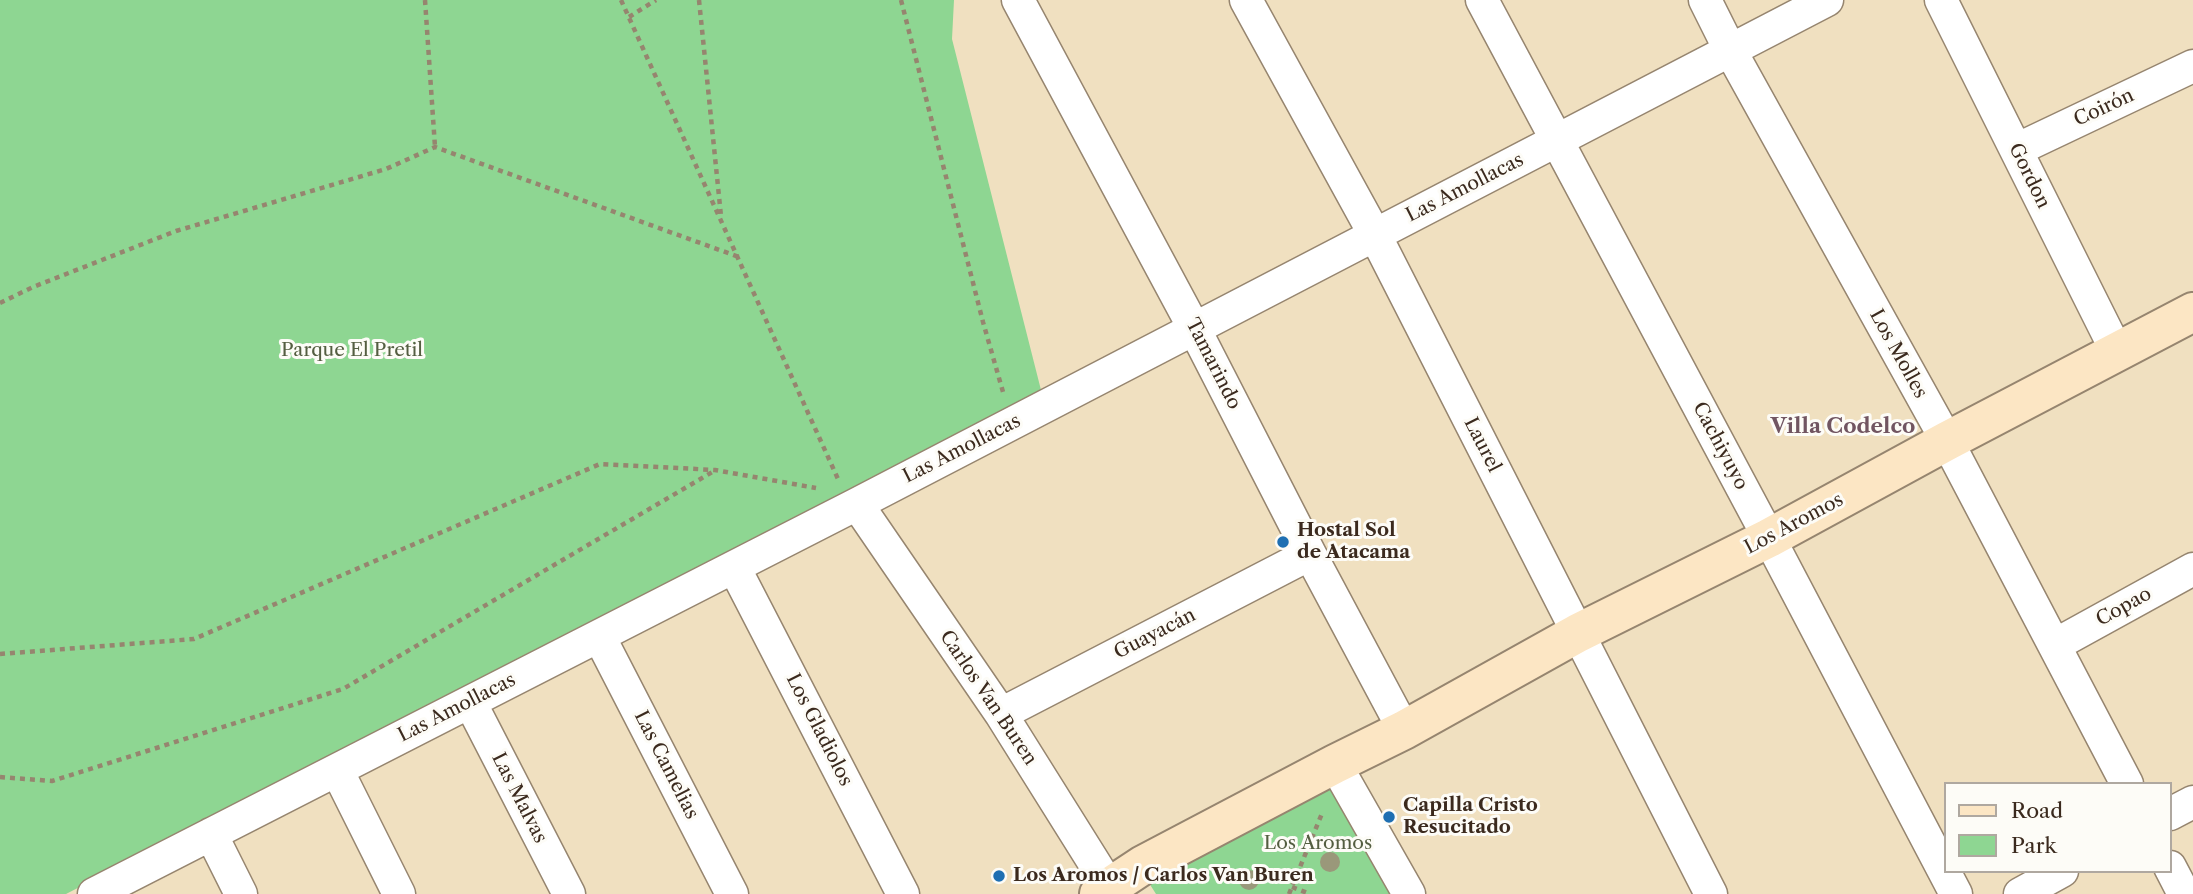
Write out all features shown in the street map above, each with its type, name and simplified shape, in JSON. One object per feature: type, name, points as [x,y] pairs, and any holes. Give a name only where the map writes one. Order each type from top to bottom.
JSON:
[{"type":"street","name":"Tamarindo","points":[[1018,0],[1195,328],[1310,555],[1404,730]]},
{"type":"street","name":"Laurel","points":[[1246,0],[1375,235],[1711,894]]},
{"type":"street","name":"Cachiyuyo","points":[[1482,0],[1944,871]]},
{"type":"street","name":"Los Molles","points":[[1705,0],[1730,50],[1947,441],[2126,782]]},
{"type":"street","name":"Las Amollacas","points":[[94,894],[734,567],[848,492],[1012,424],[1827,0]]},
{"type":"street","name":"Gordon","points":[[1941,0],[2117,352]]},
{"type":"street","name":"Coirón","points":[[2016,150],[2193,66]]},
{"type":"street","name":"Los Aromos","points":[[1108,892],[1143,865],[1404,730],[1578,633],[1769,538],[2193,312]]},
{"type":"street","name":"Carlos Van Buren","points":[[848,492],[1001,714],[1108,892]]},
{"type":"street","name":"Guayacán","points":[[1001,714],[1310,555]]},
{"type":"street","name":"Los Gladiolos","points":[[734,567],[903,894]]},
{"type":"street","name":"Copao","points":[[2055,645],[2193,569]]},
{"type":"street","name":"Las Camelias","points":[[599,636],[732,894]]},
{"type":"street","name":"Las Malvas","points":[[470,702],[569,894]]},
{"type":"street","points":[[1335,764],[1409,894]]},
{"type":"street","points":[[337,770],[399,894]]},
{"type":"street","points":[[2172,813],[2193,802]]},
{"type":"street","points":[[211,834],[241,894]]},
{"type":"street","points":[[2172,871],[2184,894]]},
{"type":"street","name":"Cachiyuyo","points":[[1945,873],[1956,894]]},
{"type":"street","points":[[2020,894],[2058,873]]},
{"type":"path","points":[[425,0],[435,147]]},
{"type":"path","points":[[621,0],[848,492]]},
{"type":"path","points":[[629,18],[656,0]]},
{"type":"path","points":[[699,0],[722,220]]},
{"type":"path","points":[[901,0],[979,309],[1012,424]]},
{"type":"path","points":[[0,303],[33,287],[176,231],[386,169],[435,147],[738,257]]},
{"type":"path","points":[[0,654],[194,639],[600,464],[715,470],[819,488]]},
{"type":"path","points":[[0,777],[52,781],[343,689],[715,470]]},
{"type":"path","points":[[1289,894],[1323,810]]},
{"type":"path","points":[[1292,887],[1310,894]]},
{"type":"green space","name":"Parque El Pretil","points":[[0,0],[954,0],[952,39],[1042,394],[845,492],[66,894],[0,894]]},
{"type":"green space","name":"Los Aromos","points":[[1336,777],[1401,894],[1156,894],[1149,883]]},
{"type":"place","name":"Hostal Sol de Atacama","points":[[1283,542]]},
{"type":"place","name":"Capilla Cristo Resucitado","points":[[1389,817]]},
{"type":"place","name":"Los Aromos / Carlos Van Buren","points":[[999,876]]},
{"type":"district","name":"Villa Codelco","points":[[1843,427]]}]
